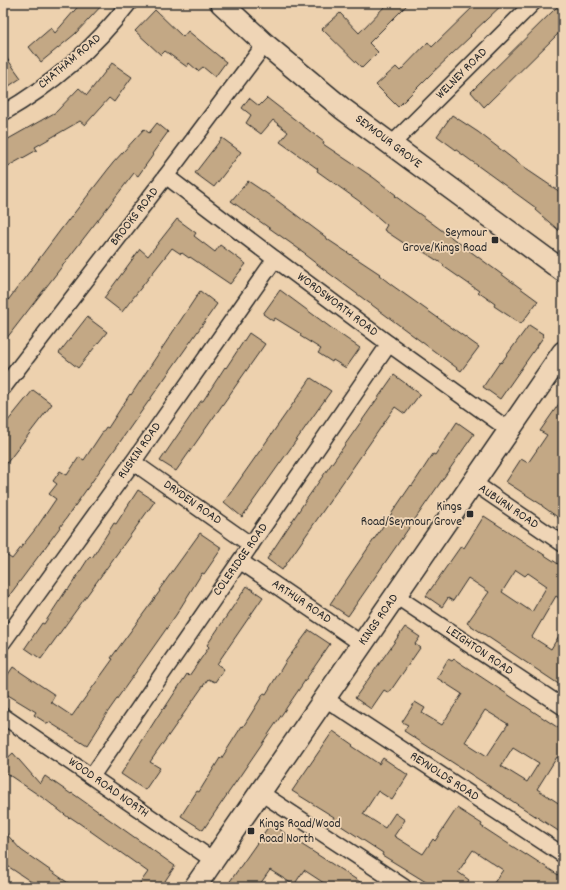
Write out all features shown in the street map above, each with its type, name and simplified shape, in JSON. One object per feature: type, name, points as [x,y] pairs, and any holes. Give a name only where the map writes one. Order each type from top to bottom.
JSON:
[{"type":"street","name":"CHATHAM ROAD","points":[[3,113],[49,82],[77,59],[110,27],[129,3]]},
{"type":"street","name":"SEYMOUR GROVE","points":[[221,3],[266,44],[343,109],[563,271]]},
{"type":"street","name":"WELNEY ROAD","points":[[391,145],[533,3]]},
{"type":"street","name":"BROOKS ROAD","points":[[3,388],[266,44]]},
{"type":"street","name":"WORDSWORTH ROAD","points":[[166,176],[275,259],[509,430]]},
{"type":"street","name":"RUSKIN ROAD","points":[[3,642],[133,462],[275,259]]},
{"type":"street","name":"COLERIDGE ROAD","points":[[92,776],[390,344]]},
{"type":"street","name":"KINGS ROAD","points":[[195,887],[563,352]]},
{"type":"street","name":"DRYDEN ROAD","points":[[133,462],[251,545]]},
{"type":"street","name":"AUBURN ROAD","points":[[474,483],[563,544]]},
{"type":"street","name":"ARTHUR ROAD","points":[[240,561],[362,644]]},
{"type":"street","name":"LEIGHTON ROAD","points":[[396,596],[563,707]]},
{"type":"street","name":"REYNOLDS ROAD","points":[[324,698],[563,855]]},
{"type":"street","name":"WOOD ROAD NORTH","points":[[3,716],[213,860]]},
{"type":"street","points":[[261,793],[404,887]]},
{"type":"building","points":[[81,3],[104,3],[75,34],[41,62],[29,47],[51,28],[55,33]]},
{"type":"building","points":[[388,3],[409,3],[369,43],[378,52],[362,68],[322,29],[340,13],[359,33]]},
{"type":"building","points":[[477,3],[504,3],[398,107],[376,85],[396,67],[400,71],[428,42],[432,47]]},
{"type":"building","points":[[561,3],[563,3],[563,29],[484,107],[471,92]]},
{"type":"building","points":[[155,10],[183,37],[188,31],[226,62],[215,77],[203,67],[198,71],[189,63],[187,67],[165,51],[161,55],[135,31]]},
{"type":"building","points":[[3,53],[21,78],[3,90]]},
{"type":"building","points":[[112,63],[132,77],[114,102],[109,98],[85,125],[80,121],[35,147],[37,150],[3,169],[3,142],[56,112],[79,88],[87,95]]},
{"type":"building","points":[[249,98],[259,106],[267,98],[324,142],[323,144],[374,178],[396,195],[395,196],[538,301],[521,324],[494,306],[495,304],[443,266],[444,265],[413,245],[411,248],[384,230],[387,225],[359,201],[280,142],[288,132],[273,120],[261,134],[246,123],[251,115],[242,108]]},
{"type":"building","points":[[452,115],[478,132],[526,169],[563,194],[563,234],[535,210],[536,208],[437,136]]},
{"type":"building","points":[[157,123],[168,132],[152,154],[153,155],[138,176],[134,173],[3,343],[3,307],[113,163],[144,129],[149,133]]},
{"type":"building","points":[[222,138],[241,152],[214,187],[195,173]]},
{"type":"building","points":[[248,181],[275,199],[327,239],[380,274],[379,275],[393,286],[479,347],[461,371],[322,268],[305,255],[306,254],[231,201]]},
{"type":"building","points":[[177,219],[196,233],[194,236],[215,252],[220,245],[246,264],[230,284],[190,257],[189,258],[182,253],[181,254],[172,248],[122,312],[104,298],[140,249],[148,256]]},
{"type":"building","points":[[280,290],[360,348],[346,368],[333,360],[332,362],[318,353],[321,349],[300,336],[301,334],[275,318],[273,321],[263,314]]},
{"type":"building","points":[[200,291],[217,304],[58,530],[3,604],[3,553],[12,559],[37,527],[56,499],[49,494],[57,484],[53,481],[60,471],[67,475],[79,457],[84,460],[106,427],[108,428],[130,394],[131,395]]},
{"type":"building","points":[[87,317],[107,332],[78,368],[59,353]]},
{"type":"building","points":[[529,325],[544,336],[500,399],[483,387],[500,362],[501,363]]},
{"type":"building","points":[[249,333],[265,344],[176,471],[160,461]]},
{"type":"building","points":[[394,375],[420,394],[405,414],[395,407],[282,570],[267,559],[306,500]]},
{"type":"building","points":[[311,378],[331,391],[242,517],[224,502]]},
{"type":"building","points":[[33,390],[52,404],[3,468],[3,427]]},
{"type":"building","points":[[563,398],[563,521],[542,505],[506,482],[521,459],[528,463],[547,435],[540,431]]},
{"type":"building","points":[[457,422],[474,434],[348,616],[330,604],[411,485],[412,486],[433,454],[435,455]]},
{"type":"building","points":[[138,490],[155,501],[41,659],[25,648],[42,623],[44,624],[90,556],[92,558],[114,523],[116,524]]},
{"type":"building","points":[[484,516],[563,567],[563,601],[556,596],[532,637],[551,649],[563,629],[563,687],[467,623],[489,592],[468,578],[453,601],[448,598],[442,607],[426,596],[461,546],[464,548]],"holes":[[[516,570],[525,576],[528,573],[547,586],[532,612],[502,592]]]},
{"type":"building","points":[[200,533],[222,548],[204,574],[202,573],[176,615],[100,723],[101,724],[87,746],[49,722],[48,724],[34,715],[36,712],[3,692],[3,682],[13,667],[55,695],[51,702],[72,716],[113,659],[111,658]]},
{"type":"building","points":[[247,586],[263,597],[217,664],[224,669],[215,682],[208,679],[150,762],[160,768],[145,790],[121,774],[163,708],[164,709],[187,674],[189,676],[209,647],[207,645]]},
{"type":"building","points":[[405,627],[420,637],[415,644],[420,648],[389,693],[384,690],[371,709],[355,698]]},
{"type":"building","points":[[309,630],[330,644],[203,830],[181,816],[197,791],[199,792],[242,726],[243,727],[264,693],[266,694],[286,661]]},
{"type":"building","points":[[448,659],[452,661],[454,659],[563,731],[563,760],[557,757],[537,789],[563,806],[563,834],[404,731],[408,725],[402,722],[415,702],[425,708],[422,713],[442,725],[462,694],[437,678]],"holes":[[[485,710],[508,724],[487,756],[465,742]],[[513,747],[539,763],[527,782],[501,766]]]},
{"type":"building","points":[[333,731],[379,764],[383,758],[408,775],[392,800],[378,791],[363,814],[385,828],[395,813],[405,820],[394,836],[423,854],[433,839],[435,841],[457,808],[482,824],[481,826],[563,878],[563,887],[491,887],[503,870],[473,850],[458,872],[469,880],[465,887],[434,887],[382,855],[383,853],[332,820],[334,817],[292,791]]},
{"type":"building","points":[[13,753],[40,784],[45,776],[71,794],[72,793],[175,866],[161,887],[137,887],[148,872],[3,771],[3,762]]},
{"type":"building","points":[[271,823],[293,839],[368,887],[330,887],[304,870],[294,885],[270,870],[258,887],[226,887]]},
{"type":"building","points":[[3,830],[21,850],[74,887],[39,887],[3,863]]},
{"type":"place","name":"Seymour Grove/Kings Road","points":[[495,240]]},
{"type":"place","name":"Kings Road/Seymour Grove","points":[[470,514]]},
{"type":"place","name":"Kings Road/Wood Road North","points":[[251,831]]}]
